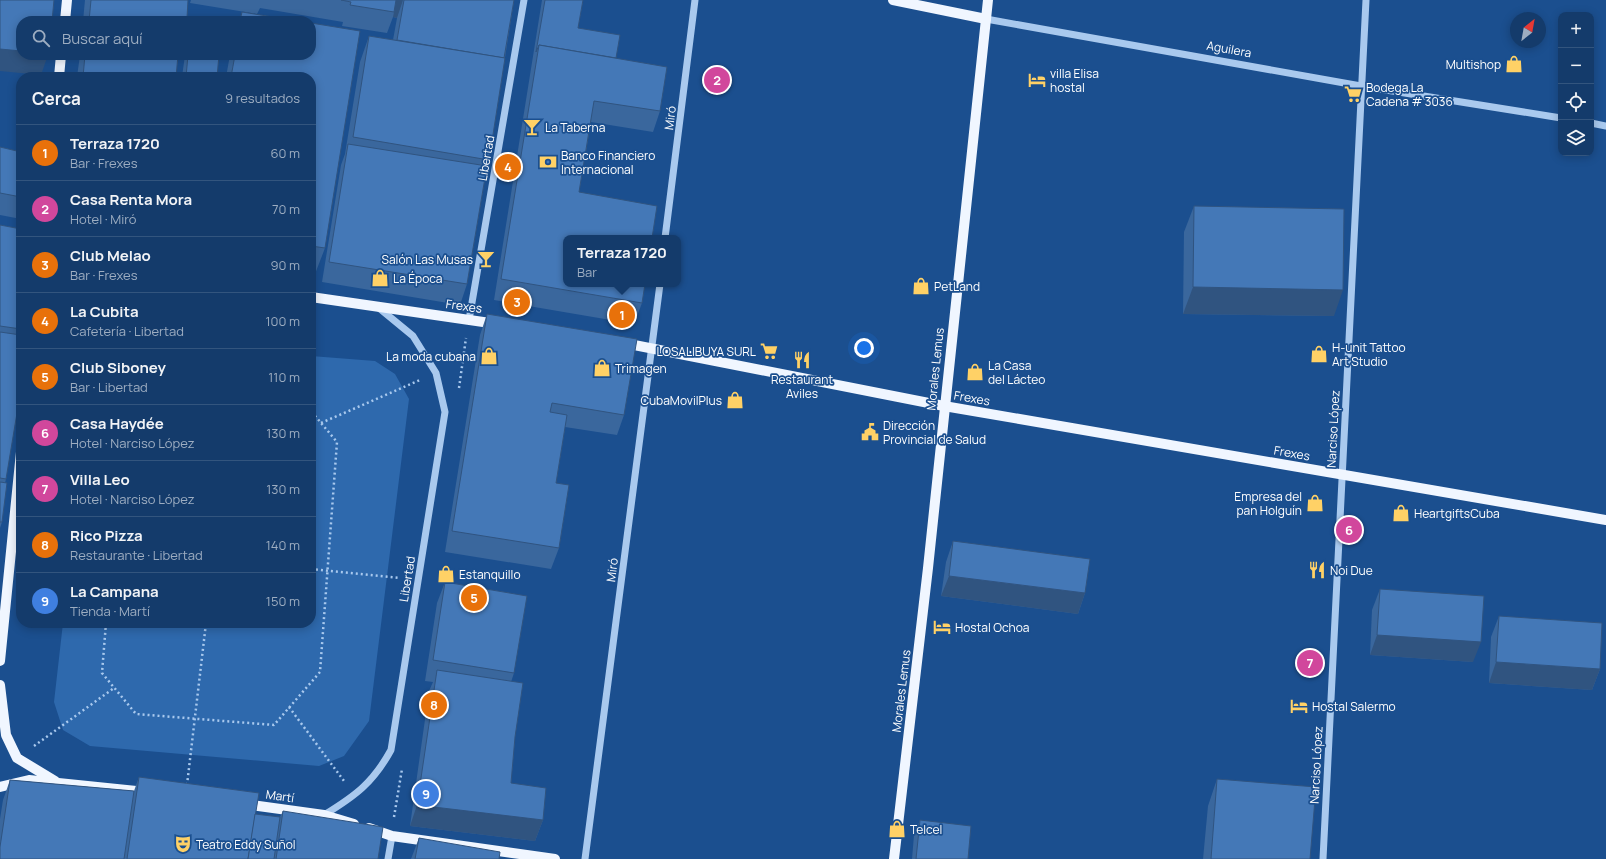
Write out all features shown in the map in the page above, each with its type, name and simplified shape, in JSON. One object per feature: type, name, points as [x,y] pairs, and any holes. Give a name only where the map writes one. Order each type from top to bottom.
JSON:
[{"type":"main road","points":[[65,16],[67,0]]},
{"type":"main road","name":"Aguilera","points":[[893,0],[986,19]]},
{"type":"main road","name":"Morales Lemus","points":[[894,859],[928,568],[988,0]]},
{"type":"main road","points":[[59,72],[61,60]]},
{"type":"main road","name":"Frexes","points":[[316,298],[507,326]]},
{"type":"main road","name":"Frexes","points":[[614,342],[652,347],[944,406],[1606,520]]},
{"type":"main road","points":[[0,661],[16,502]]},
{"type":"main road","points":[[0,685],[6,735],[17,758],[58,783]]},
{"type":"main road","points":[[0,787],[29,780],[156,793]]},
{"type":"main road","name":"Martí","points":[[232,803],[324,816],[392,836],[554,859]]},
{"type":"street","name":"Libertad","points":[[469,320],[524,0]]},
{"type":"street","name":"Miró","points":[[665,235],[696,0]]},
{"type":"street","name":"Narciso López","points":[[1323,859],[1341,475],[1366,0]]},
{"type":"street","name":"Aguilera","points":[[986,19],[1362,86],[1558,118]]},
{"type":"street","points":[[1594,124],[1606,126]]},
{"type":"street","name":"Miró","points":[[585,859],[660,287]]},
{"type":"street","points":[[378,307],[413,336],[436,373]]},
{"type":"street","name":"Libertad","points":[[324,816],[355,796],[381,769],[391,750],[445,412],[436,373]]},
{"type":"street","points":[[388,859],[392,836]]},
{"type":"path","points":[[321,423],[436,373]]},
{"type":"path","points":[[106,628],[102,673],[136,714],[274,725],[320,672],[337,442],[316,416]]},
{"type":"path","points":[[316,570],[418,580]]},
{"type":"path","points":[[187,788],[205,628]]},
{"type":"path","points":[[17,758],[114,688]]},
{"type":"path","points":[[289,707],[355,796]]},
{"type":"shaded area","points":[[316,356],[375,361],[395,374],[409,399],[369,721],[344,756],[319,766],[90,746],[63,730],[54,702],[62,628],[316,628]]},
{"type":"building","points":[[0,0],[54,0],[52,16],[16,16],[16,51],[0,49]]},
{"type":"building","points":[[91,0],[188,0],[187,16],[89,16]]},
{"type":"building","points":[[341,0],[396,0],[394,12],[350,5],[351,2]]},
{"type":"building","points":[[404,0],[514,0],[504,58],[397,40]]},
{"type":"building","points":[[545,0],[583,0],[578,28],[620,35],[616,58],[539,45],[536,52]]},
{"type":"building","points":[[242,12],[267,16],[241,16]]},
{"type":"building","points":[[316,24],[360,31],[325,248],[316,247],[316,72],[232,72],[234,60],[316,60]]},
{"type":"building","points":[[369,36],[505,58],[489,160],[353,137]]},
{"type":"building","points":[[539,45],[667,67],[660,111],[594,101],[579,192],[657,206],[652,235],[563,235],[563,287],[645,287],[642,303],[501,279]]},
{"type":"building","points":[[85,60],[178,60],[176,72],[83,72]]},
{"type":"building","points":[[188,60],[219,60],[217,72],[186,72]]},
{"type":"building","points":[[348,144],[487,166],[467,284],[329,262]]},
{"type":"building","points":[[0,147],[16,151],[16,196],[0,193]]},
{"type":"building","points":[[1194,206],[1344,209],[1343,290],[1193,287]]},
{"type":"building","points":[[0,225],[16,228],[16,328],[0,326]]},
{"type":"building","points":[[487,314],[637,339],[624,415],[552,403],[550,412],[567,415],[556,483],[569,485],[559,548],[452,531]]},
{"type":"building","points":[[0,332],[16,334],[16,419],[6,479],[0,478]]},
{"type":"building","points":[[0,482],[7,483],[2,522],[0,522]]},
{"type":"building","points":[[953,541],[1090,559],[1085,593],[949,576]]},
{"type":"building","points":[[445,582],[527,596],[514,673],[433,660]]},
{"type":"building","points":[[1380,589],[1484,596],[1481,642],[1377,635]]},
{"type":"building","points":[[1499,616],[1602,623],[1600,669],[1496,662]]},
{"type":"building","points":[[437,670],[523,683],[515,737],[511,783],[546,788],[543,820],[417,805]]},
{"type":"building","points":[[139,777],[259,793],[248,859],[127,859]]},
{"type":"building","points":[[1217,779],[1316,787],[1310,859],[1211,859]]},
{"type":"building","points":[[10,780],[134,791],[124,859],[0,859],[0,847]]},
{"type":"building","points":[[283,811],[383,827],[378,859],[276,859]]},
{"type":"building","points":[[255,814],[280,817],[274,859],[248,859]]},
{"type":"building","points":[[920,820],[971,826],[968,859],[916,859]]},
{"type":"building","points":[[419,838],[500,852],[499,859],[415,859]]},
{"type":"place","name":"Multishop","points":[[1514,64]]},
{"type":"place","name":"Casa Renta Mora","points":[[717,80]]},
{"type":"place","name":"villa Elisa hostal","points":[[1037,80]]},
{"type":"place","name":"Bodega La Cadena # 3036","points":[[1353,94]]},
{"type":"place","name":"La Taberna","points":[[532,127]]},
{"type":"place","name":"Banco Financiero Internacional","points":[[548,162]]},
{"type":"place","name":"La Cubita","points":[[508,167]]},
{"type":"place","name":"Salón Las Musas","points":[[486,259]]},
{"type":"place","name":"La Época","points":[[380,278]]},
{"type":"place","name":"PetLand","points":[[921,286]]},
{"type":"place","name":"Club Melao","points":[[517,302]]},
{"type":"place","name":"Terraza 1720","points":[[622,315]]},
{"type":"place","name":"LOSALIBUYA SURL","points":[[769,351]]},
{"type":"place","name":"H-unit Tattoo Art Studio","points":[[1319,354]]},
{"type":"place","name":"La moda cubana","points":[[489,356]]},
{"type":"place","name":"Restaurant Aviles","points":[[802,360]]},
{"type":"place","name":"Trimagen","points":[[602,368]]},
{"type":"place","name":"La Casa del Lácteo","points":[[975,372]]},
{"type":"place","name":"CubaMovilPlus","points":[[735,400]]},
{"type":"place","name":"Dirección Provincial de Salud","points":[[870,432]]},
{"type":"place","name":"Empresa del pan Holguín","points":[[1315,503]]},
{"type":"place","name":"HeartgiftsCuba","points":[[1401,513]]},
{"type":"place","name":"Casa Haydée","points":[[1349,530]]},
{"type":"place","name":"Noi Due","points":[[1317,570]]},
{"type":"place","name":"Estanquillo","points":[[446,574]]},
{"type":"place","name":"Club Siboney","points":[[474,598]]},
{"type":"place","name":"Hostal Ochoa","points":[[942,627]]},
{"type":"place","name":"Villa Leo","points":[[1310,663]]},
{"type":"place","name":"Rico Pizza","points":[[434,705]]},
{"type":"place","name":"Hostal Salermo","points":[[1299,706]]},
{"type":"place","name":"La Campana","points":[[426,794]]},
{"type":"place","name":"Telcel","points":[[897,829]]},
{"type":"place","name":"Teatro Eddy Suñol","points":[[183,844]]}]
